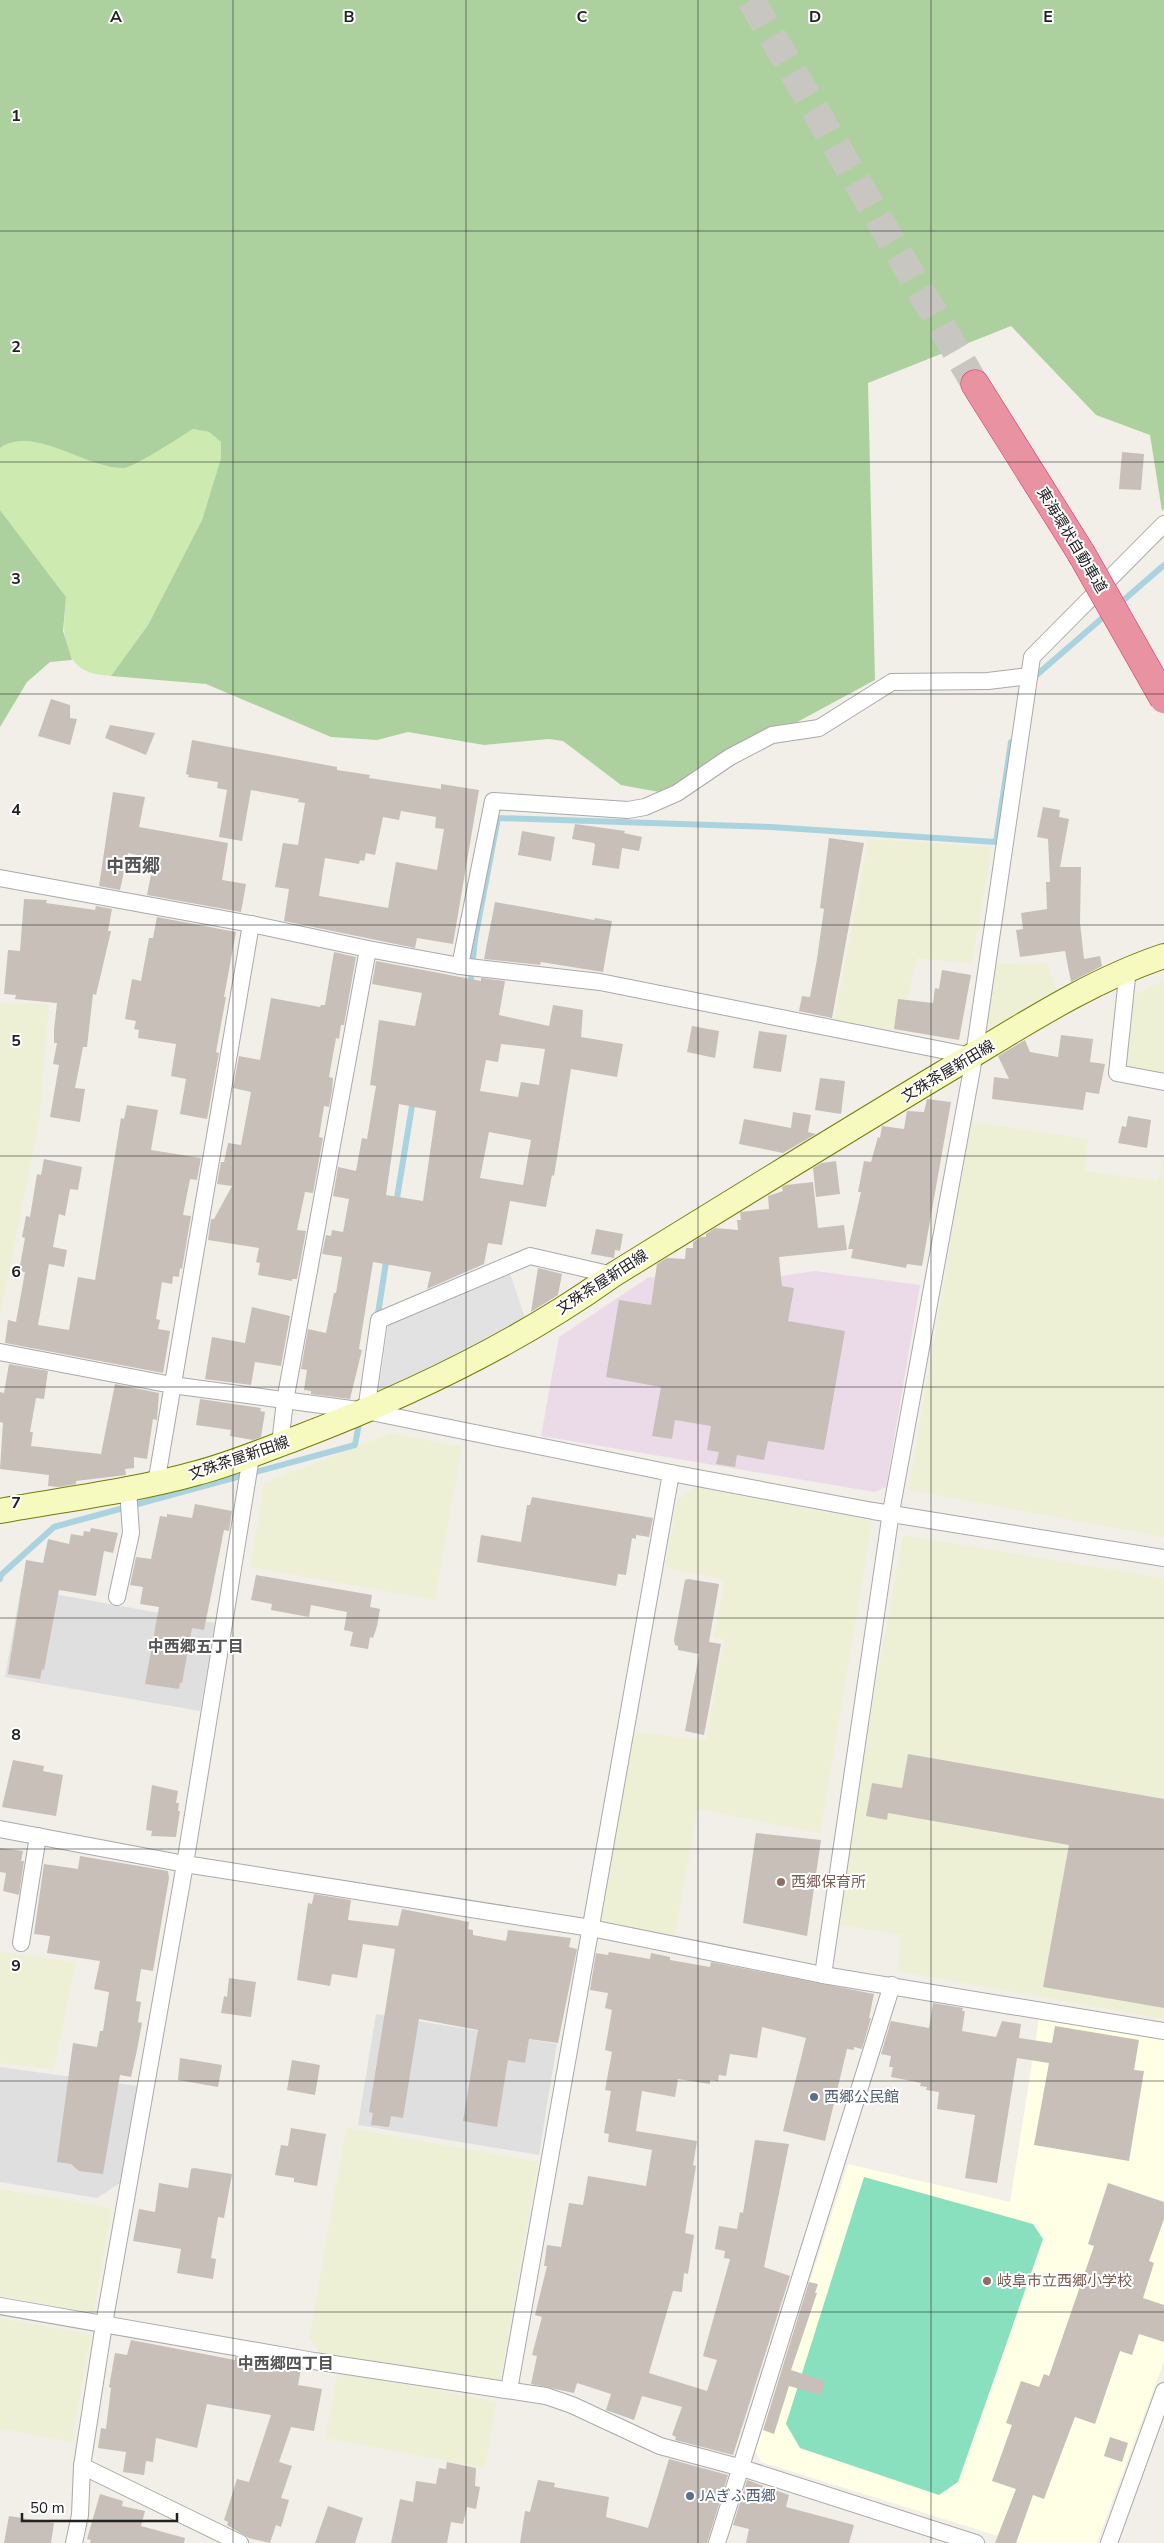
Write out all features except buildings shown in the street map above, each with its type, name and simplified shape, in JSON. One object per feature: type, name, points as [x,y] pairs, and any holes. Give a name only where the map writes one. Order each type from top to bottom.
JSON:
[{"type":"highway","name":"東海環状自動車道","points":[[975,384],[1081,553],[1164,699]]},
{"type":"main road","name":"文殊茶屋新田線","points":[[0,1511],[156,1484],[251,1457],[366,1411],[499,1346],[584,1296],[613,1274],[972,1056],[1128,968],[1164,956]]},
{"type":"street","points":[[823,1975],[891,1512],[970,1077],[1032,657],[1164,524]]},
{"type":"street","points":[[460,966],[493,801],[628,810],[645,807],[677,793],[730,758],[772,735],[819,728],[892,682],[988,681],[1029,676]]},
{"type":"street","points":[[0,878],[251,924],[460,966],[600,982],[972,1056]]},
{"type":"street","points":[[156,1484],[251,924]]},
{"type":"street","points":[[280,1444],[286,1401],[368,949]]},
{"type":"street","points":[[1128,968],[1118,1073],[1164,1082]]},
{"type":"street","points":[[366,1411],[379,1320],[530,1256],[613,1274]]},
{"type":"street","points":[[0,1352],[172,1385],[366,1411],[671,1473],[874,1511],[891,1512],[1164,1558]]},
{"type":"street","points":[[74,2543],[80,2515],[82,2466],[104,2324],[185,1864],[251,1457]]},
{"type":"street","points":[[510,2390],[671,1473]]},
{"type":"street","points":[[118,1597],[131,1533],[128,1489]]},
{"type":"street","points":[[0,1829],[185,1864],[591,1928],[823,1975],[1164,2031]]},
{"type":"street","points":[[21,1943],[38,1836]]},
{"type":"street","points":[[717,2543],[892,1985]]},
{"type":"street","points":[[0,2306],[314,2360],[546,2396],[572,2404],[660,2446],[742,2468],[976,2543]]},
{"type":"street","points":[[1109,2543],[1164,2391]]},
{"type":"street","points":[[82,2466],[240,2543]]},
{"type":"shaded area","points":[[868,839],[992,847],[972,964],[917,958],[900,1031],[834,1020]]},
{"type":"shaded area","points":[[1048,963],[1059,996],[994,1032],[979,1029],[989,964]]},
{"type":"shaded area","points":[[1164,980],[1164,1074],[1126,1066],[1135,994]]},
{"type":"shaded area","points":[[0,1003],[49,1004],[39,1124],[0,1316]]},
{"type":"shaded area","points":[[971,1122],[1088,1139],[1085,1171],[1158,1181],[1164,1155],[1164,1537],[908,1490]]},
{"type":"shaded area","points":[[509,1270],[526,1321],[378,1397],[388,1325]]},
{"type":"shaded area","points":[[815,1271],[920,1285],[886,1487],[875,1492],[541,1436],[559,1337],[649,1277],[727,1284]]},
{"type":"shaded area","points":[[391,1433],[462,1447],[435,1600],[250,1567],[264,1483]]},
{"type":"shaded area","points":[[695,1487],[872,1521],[820,1833],[698,1809],[675,1935],[601,1921],[632,1732],[706,1740],[724,1640],[714,1637],[724,1580],[665,1567],[677,1500]]},
{"type":"shaded area","points":[[903,1535],[1164,1578],[1164,2019],[897,1971],[901,1935],[832,1924]]},
{"type":"shaded area","points":[[21,1588],[215,1623],[200,1711],[5,1677]]},
{"type":"shaded area","points":[[0,1952],[76,1962],[54,2069],[0,2063]]},
{"type":"shaded area","points":[[376,2014],[557,2044],[539,2155],[358,2125]]},
{"type":"shaded area","name":"岐阜市立西郷小学校","points":[[1039,2019],[1164,2039],[1164,2361],[1097,2543],[1021,2543],[761,2462],[755,2451],[848,2164],[1010,2202]]},
{"type":"shaded area","points":[[0,2067],[137,2086],[120,2183],[97,2198],[0,2182]]},
{"type":"shaded area","points":[[346,2127],[538,2162],[500,2382],[320,2352],[309,2339]]},
{"type":"shaded area","points":[[0,2189],[112,2208],[94,2312],[0,2296]]},
{"type":"shaded area","points":[[0,2318],[91,2334],[72,2442],[0,2429]]},
{"type":"shaded area","points":[[338,2372],[497,2402],[485,2468],[325,2438]]},
{"type":"green space","points":[[0,0],[1164,0],[1164,509],[1162,511],[1150,435],[1096,415],[1011,326],[868,383],[875,680],[695,777],[659,792],[621,785],[563,741],[549,739],[484,745],[408,732],[377,740],[331,737],[206,684],[111,676],[148,625],[202,520],[221,458],[221,442],[209,432],[193,429],[147,458],[124,468],[93,462],[60,449],[28,441],[13,442],[0,448]]},
{"type":"green space","points":[[193,429],[209,432],[221,442],[221,458],[202,520],[148,625],[111,676],[84,670],[70,656],[67,647],[64,627],[66,597],[0,510],[0,448],[13,442],[28,441],[60,449],[93,462],[124,468],[147,458]]},
{"type":"green space","points":[[0,510],[66,597],[63,631],[72,660],[50,662],[27,682],[0,727]]},
{"type":"green space","points":[[864,2177],[1033,2224],[1043,2239],[958,2482],[939,2495],[800,2448],[786,2424]]},
{"type":"waterway","points":[[1118,605],[1164,565]]},
{"type":"waterway","points":[[1032,679],[1108,613]]},
{"type":"waterway","points":[[470,988],[475,939],[498,818],[771,827],[996,842],[1011,742]]},
{"type":"waterway","points":[[396,1204],[413,1100]]},
{"type":"waterway","points":[[377,1320],[387,1256]]},
{"type":"waterway","points":[[0,1579],[1,1575],[54,1527],[355,1445],[360,1418]]},
{"type":"tunnel","points":[[751,0],[975,384]]},
{"type":"place","name":"西郷保育所","points":[[781,1882]]},
{"type":"place","name":"西郷公民館","points":[[814,2097]]},
{"type":"place","name":"岐阜市立西郷小学校","points":[[987,2281]]},
{"type":"place","name":"JAぎふ西郷","points":[[690,2496]]},
{"type":"district","name":"中西郷","points":[[133,866]]},
{"type":"district","name":"中西郷五丁目","points":[[196,1646]]},
{"type":"district","name":"中西郷四丁目","points":[[286,2363]]}]
